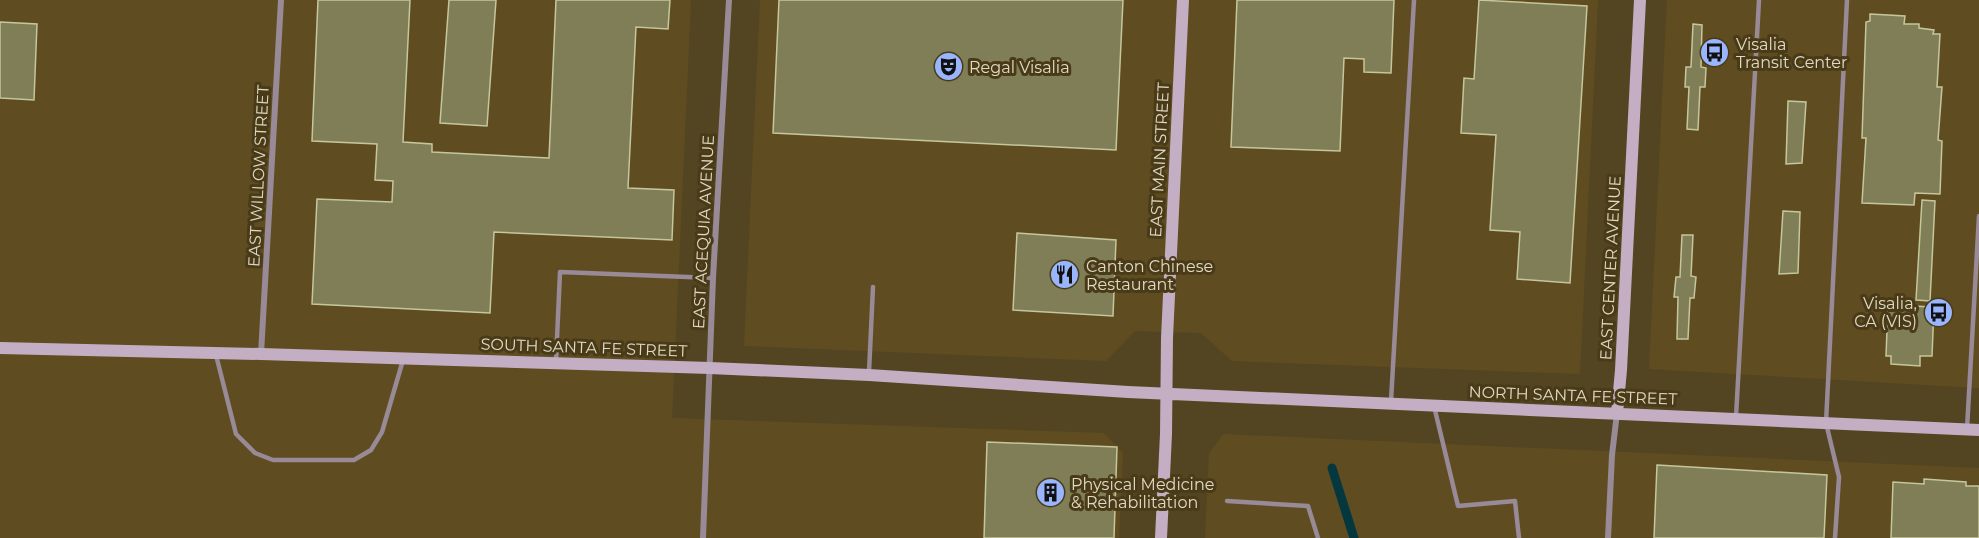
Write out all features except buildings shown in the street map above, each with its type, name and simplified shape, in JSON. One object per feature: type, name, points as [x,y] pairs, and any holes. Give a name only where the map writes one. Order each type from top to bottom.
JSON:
[{"type":"street","name":"EAST WILLOW STREET","points":[[261,354],[281,0]]},
{"type":"street","name":"EAST ACEQUIA AVENUE","points":[[703,538],[713,278],[729,0]]},
{"type":"street","name":"EAST MAIN STREET","points":[[1161,538],[1166,434],[1167,338],[1183,0]]},
{"type":"street","name":"EAST CENTER AVENUE","points":[[1608,538],[1612,455],[1621,370],[1640,0]]},
{"type":"street","name":"SOUTH SANTA FE STREET","points":[[0,348],[710,368],[869,375],[1167,394]]},
{"type":"street","name":"NORTH SANTA FE STREET","points":[[1167,394],[1973,430]]},
{"type":"lane","points":[[1390,404],[1414,0]]},
{"type":"lane","points":[[1736,418],[1759,0]]},
{"type":"lane","points":[[1835,538],[1839,477],[1826,423],[1846,0]]},
{"type":"lane","points":[[1973,430],[1979,216]]},
{"type":"lane","points":[[556,363],[560,272],[713,278]]},
{"type":"lane","points":[[869,375],[873,286]]},
{"type":"lane","points":[[215,353],[236,434],[255,453],[273,460],[354,460],[372,450],[382,432],[404,358]]},
{"type":"lane","points":[[1434,406],[1458,506],[1515,501],[1519,538]]},
{"type":"lane","points":[[1227,501],[1308,506],[1318,538]]},
{"type":"shaded area","points":[[0,0],[691,0],[672,418],[1104,433],[1123,453],[1119,538],[0,538]]},
{"type":"shaded area","points":[[760,0],[1598,0],[1580,374],[1232,361],[1201,333],[1135,331],[1106,361],[744,346]]},
{"type":"shaded area","points":[[1667,0],[1979,0],[1979,388],[1649,369]]},
{"type":"shaded area","points":[[1223,434],[1979,468],[1979,538],[1205,538],[1209,454]]},
{"type":"waterway","points":[[1332,468],[1354,538]]},
{"type":"place","name":"Visalia Transit Center","points":[[1715,53]]},
{"type":"place","name":"Regal Visalia","points":[[948,67]]},
{"type":"place","name":"Canton Chinese Restaurant","points":[[1065,275]]},
{"type":"place","name":"Visalia, CA (VIS)","points":[[1938,312]]},
{"type":"place","name":"Physical Medicine & Rehabilitation","points":[[1050,493]]}]
